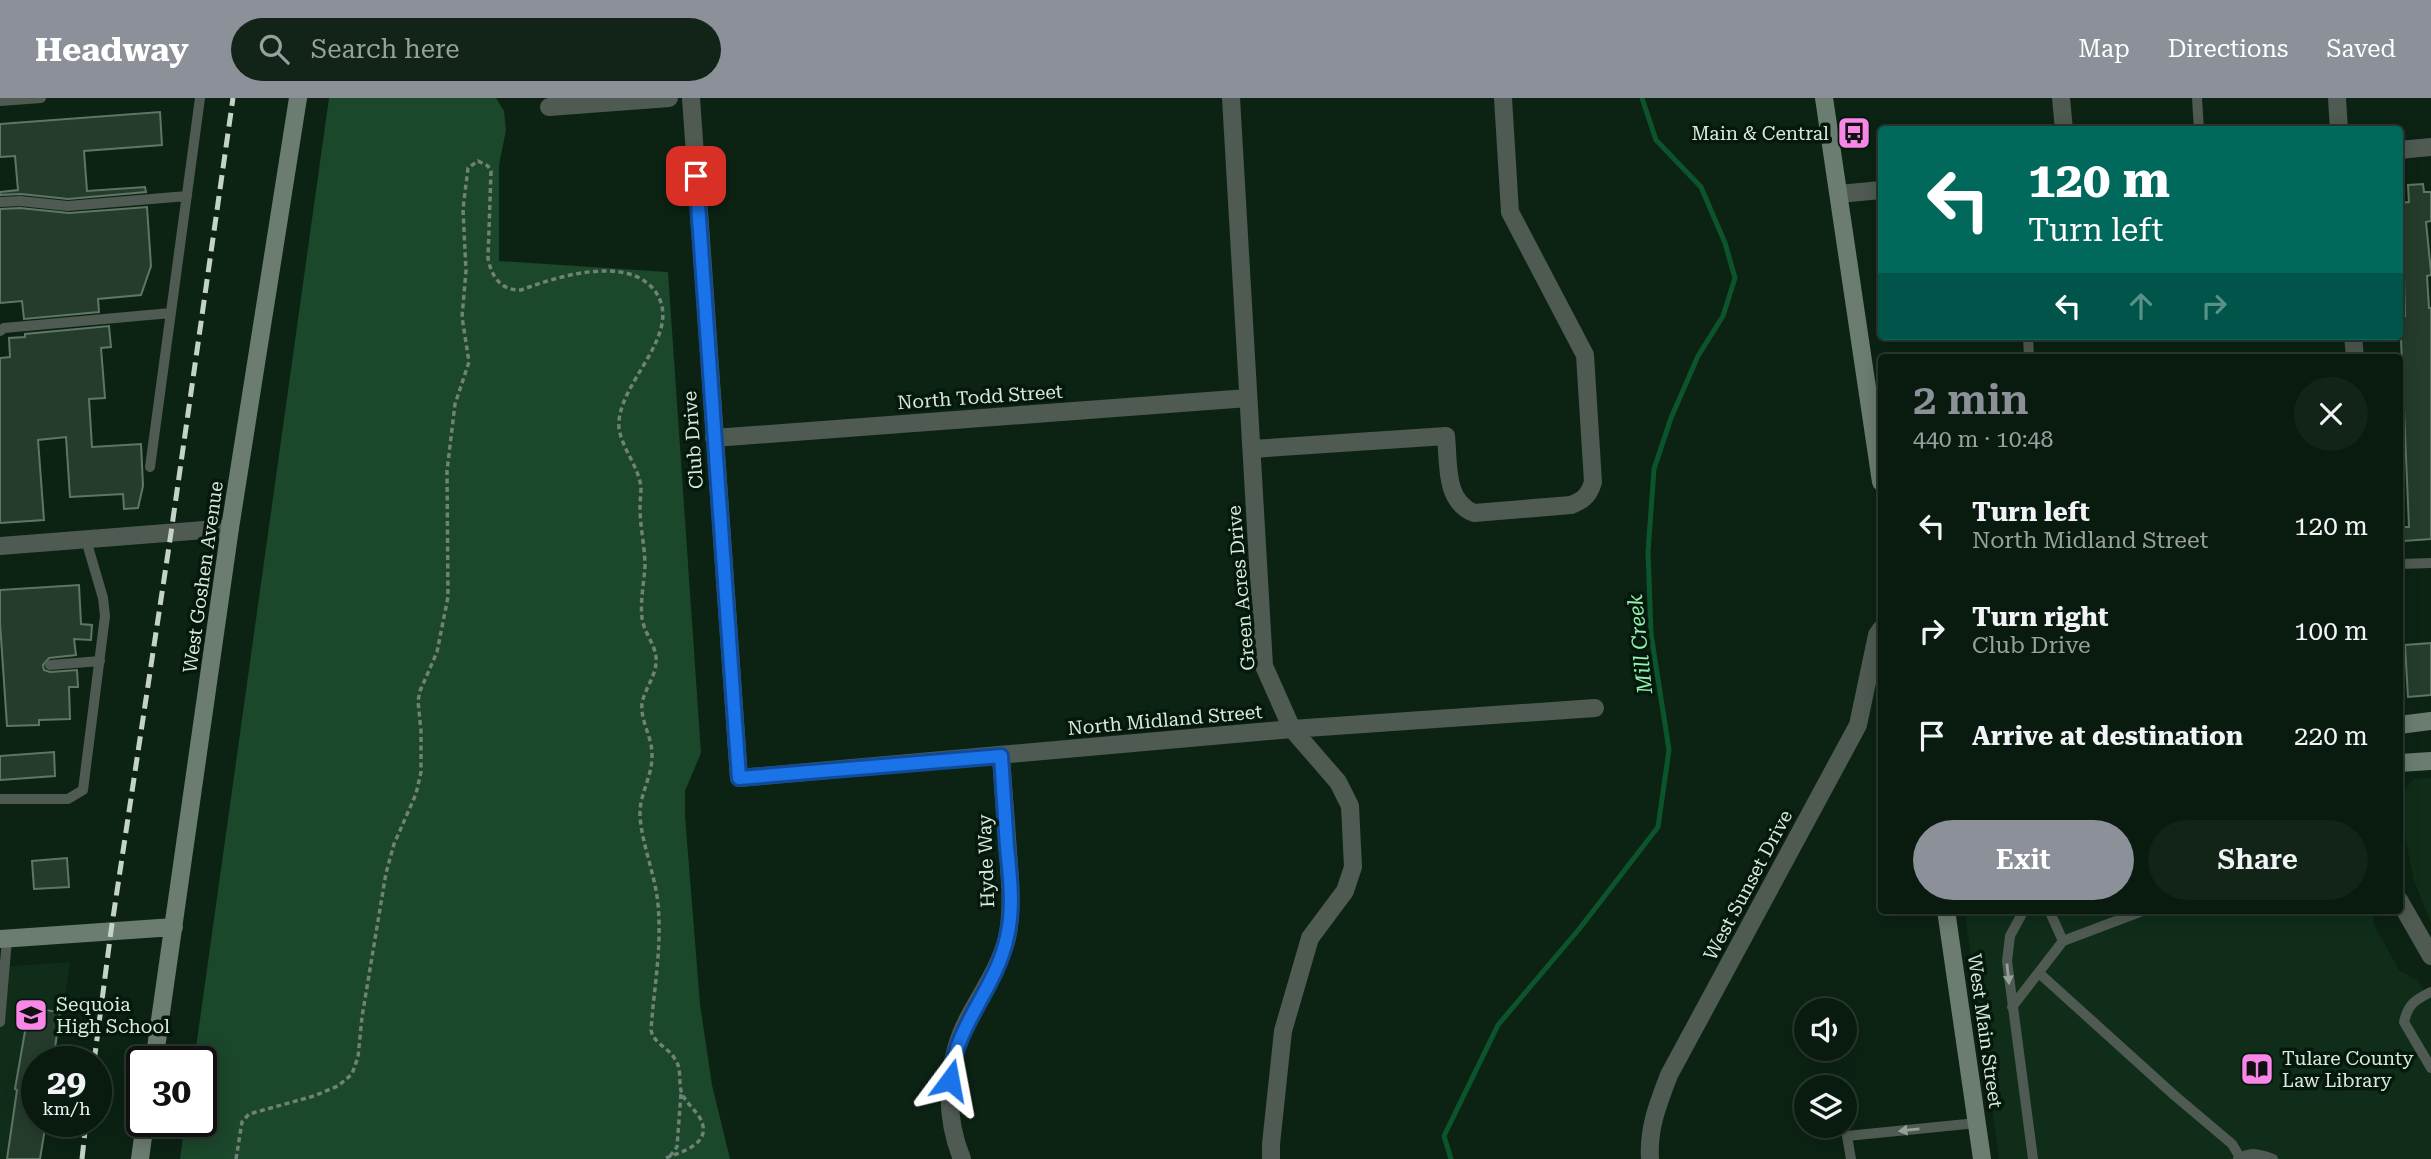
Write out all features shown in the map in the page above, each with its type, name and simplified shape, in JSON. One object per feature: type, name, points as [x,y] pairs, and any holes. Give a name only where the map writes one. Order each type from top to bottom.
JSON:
[{"type":"main road","name":"West Goshen Avenue","points":[[156,1046],[230,528],[298,98]]},
{"type":"main road","points":[[1824,98],[1878,457]]},
{"type":"main road","points":[[2403,724],[2431,721]]},
{"type":"main road","points":[[2403,763],[2431,761]]},
{"type":"main road","name":"West Main Street","points":[[1947,914],[1982,1159]]},
{"type":"main road","points":[[4,939],[174,928]]},
{"type":"main road","points":[[140,1159],[143,1137]]},
{"type":"street","points":[[549,107],[669,98]]},
{"type":"street","name":"Club Drive","points":[[691,98],[739,778]]},
{"type":"street","name":"Green Acres Drive","points":[[1231,98],[1264,666],[1292,729],[1331,773],[1350,806],[1353,867],[1345,891],[1310,938],[1283,1031],[1271,1159]]},
{"type":"street","points":[[1252,449],[1446,436],[1451,489],[1457,502],[1474,513],[1571,505],[1583,501],[1590,492],[1592,482],[1585,355],[1510,212],[1503,98]]},
{"type":"street","points":[[2062,98],[2064,126]]},
{"type":"street","points":[[2337,98],[2339,126]]},
{"type":"street","points":[[2403,150],[2431,147]]},
{"type":"street","points":[[1839,194],[1878,190]]},
{"type":"street","name":"North Todd Street","points":[[714,438],[1248,398]]},
{"type":"street","points":[[0,547],[230,528]]},
{"type":"street","name":"West Sunset Drive","points":[[1650,1159],[1649,1139],[1654,1112],[1669,1075],[1858,725],[1878,634]]},
{"type":"street","name":"North Midland Street","points":[[739,778],[1292,729],[1595,708]]},
{"type":"street","name":"Hyde Way","points":[[962,1159],[956,1145],[948,1096],[952,1063],[969,1018],[993,976],[1007,937],[1011,895],[1001,756]]},
{"type":"street","points":[[2403,907],[2431,956]]},
{"type":"lane","points":[[0,101],[41,98]]},
{"type":"lane","points":[[150,467],[201,98]]},
{"type":"lane","points":[[2197,98],[2199,126]]},
{"type":"lane","points":[[0,202],[20,201],[68,206],[187,197]]},
{"type":"lane","points":[[0,331],[4,328],[171,313]]},
{"type":"lane","points":[[0,799],[68,799],[83,790],[105,616],[103,598],[86,540]]},
{"type":"lane","points":[[2403,564],[2431,563]]},
{"type":"lane","points":[[50,665],[100,661]]},
{"type":"lane","points":[[2022,914],[2010,936],[2007,961],[2033,1159]]},
{"type":"lane","points":[[2051,914],[2063,941]]},
{"type":"lane","points":[[2012,1007],[2063,941],[2134,914]]},
{"type":"lane","points":[[0,1022],[4,939]]},
{"type":"lane","points":[[2039,973],[2232,1144],[2240,1158],[2250,1153],[2261,1153],[2273,1159]]},
{"type":"lane","points":[[2431,992],[2407,1008],[2404,1022],[2431,1068]]},
{"type":"lane","points":[[1851,1159],[1847,1136],[1977,1123]]},
{"type":"path","points":[[236,1159],[243,1122],[249,1114],[314,1096],[338,1086],[352,1074],[358,1057],[386,873],[394,844],[416,794],[421,772],[418,701],[437,652],[448,597],[447,471],[455,404],[469,362],[462,317],[466,271],[464,194],[468,167],[478,161],[488,166],[491,171],[488,258],[490,269],[500,284],[515,291],[575,273],[632,275],[648,283],[657,293],[661,304],[661,318],[654,349],[623,404],[619,428],[639,476],[645,554],[642,619],[657,662],[642,702],[652,754],[651,767],[640,802],[640,819],[655,880],[659,927],[659,966],[651,1030],[653,1037],[678,1063],[681,1092],[677,1147],[668,1157]]},
{"type":"path","points":[[663,1159],[688,1150],[703,1136],[698,1116],[681,1092]]},
{"type":"shaded area","points":[[329,98],[496,98],[504,111],[506,130],[499,165],[499,261],[668,272],[701,753],[685,791],[685,816],[700,1004],[712,1085],[730,1159],[180,1159],[183,1137],[217,1137],[217,1046],[196,1046]]},
{"type":"shaded area","points":[[2431,778],[2431,922],[2414,881],[2405,838],[2403,791],[2414,779]]},
{"type":"shaded area","points":[[1967,914],[2374,914],[2373,923],[2399,970],[2418,981],[2431,1002],[2431,1159],[1999,1159],[1966,922]]},
{"type":"shaded area","name":"Sequoia High School","points":[[70,962],[57,1046],[21,1046],[21,1137],[45,1137],[41,1159],[0,1159],[0,967]]},
{"type":"building","points":[[160,112],[162,145],[84,151],[87,191],[145,187],[146,192],[68,199],[21,194],[0,195],[0,192],[18,190],[15,156],[0,157],[0,124]]},
{"type":"building","points":[[2423,184],[2424,192],[2431,192],[2431,221],[2426,222],[2431,272],[2431,275],[2427,276],[2431,308],[2431,539],[2404,541],[2403,527],[2409,527],[2401,340],[2405,316],[2403,203],[2409,202],[2408,185]]},
{"type":"building","points":[[147,207],[151,266],[141,295],[98,299],[99,312],[24,319],[22,301],[0,303],[0,209],[20,208],[69,213]]},
{"type":"building","points":[[109,326],[111,347],[101,348],[105,398],[89,399],[92,447],[141,444],[143,486],[138,508],[124,509],[123,494],[70,497],[66,437],[38,440],[44,520],[0,523],[0,358],[10,357],[9,338]]},
{"type":"building","points":[[79,585],[81,624],[92,625],[91,640],[74,639],[76,655],[49,658],[43,665],[44,670],[50,672],[77,670],[78,687],[69,687],[70,719],[39,720],[39,725],[7,726],[0,590]]},
{"type":"building","points":[[2431,643],[2431,695],[2408,697],[2405,645]]},
{"type":"building","points":[[54,752],[55,776],[0,780],[0,756]]},
{"type":"building","points":[[67,858],[69,887],[34,889],[32,861]]},
{"type":"building","points":[[29,1008],[60,1012],[55,1046],[22,1046]]},
{"type":"building","points":[[21,1054],[21,1137],[44,1137],[40,1159],[7,1159],[17,1090]]},
{"type":"waterway","name":"Mill Creek","points":[[1451,1159],[1444,1136],[1498,1025],[1580,928],[1658,827],[1669,750],[1651,634],[1648,552],[1654,469],[1671,418],[1698,356],[1723,316],[1735,278],[1725,243],[1701,187],[1656,140],[1642,98]]},
{"type":"railway","points":[[96,1046],[233,98]]},
{"type":"railway","points":[[82,1159],[84,1137]]},
{"type":"place","name":"Main & Central","points":[[1854,133]]},
{"type":"place","name":"Sequoia High School","points":[[31,1015]]},
{"type":"place","name":"Tulare County Law Library","points":[[2257,1069]]},
{"type":"route","points":[[696,176],[739,778],[1001,756],[1011,895],[1007,937],[993,976],[969,1018],[952,1063],[950,1080]]}]
